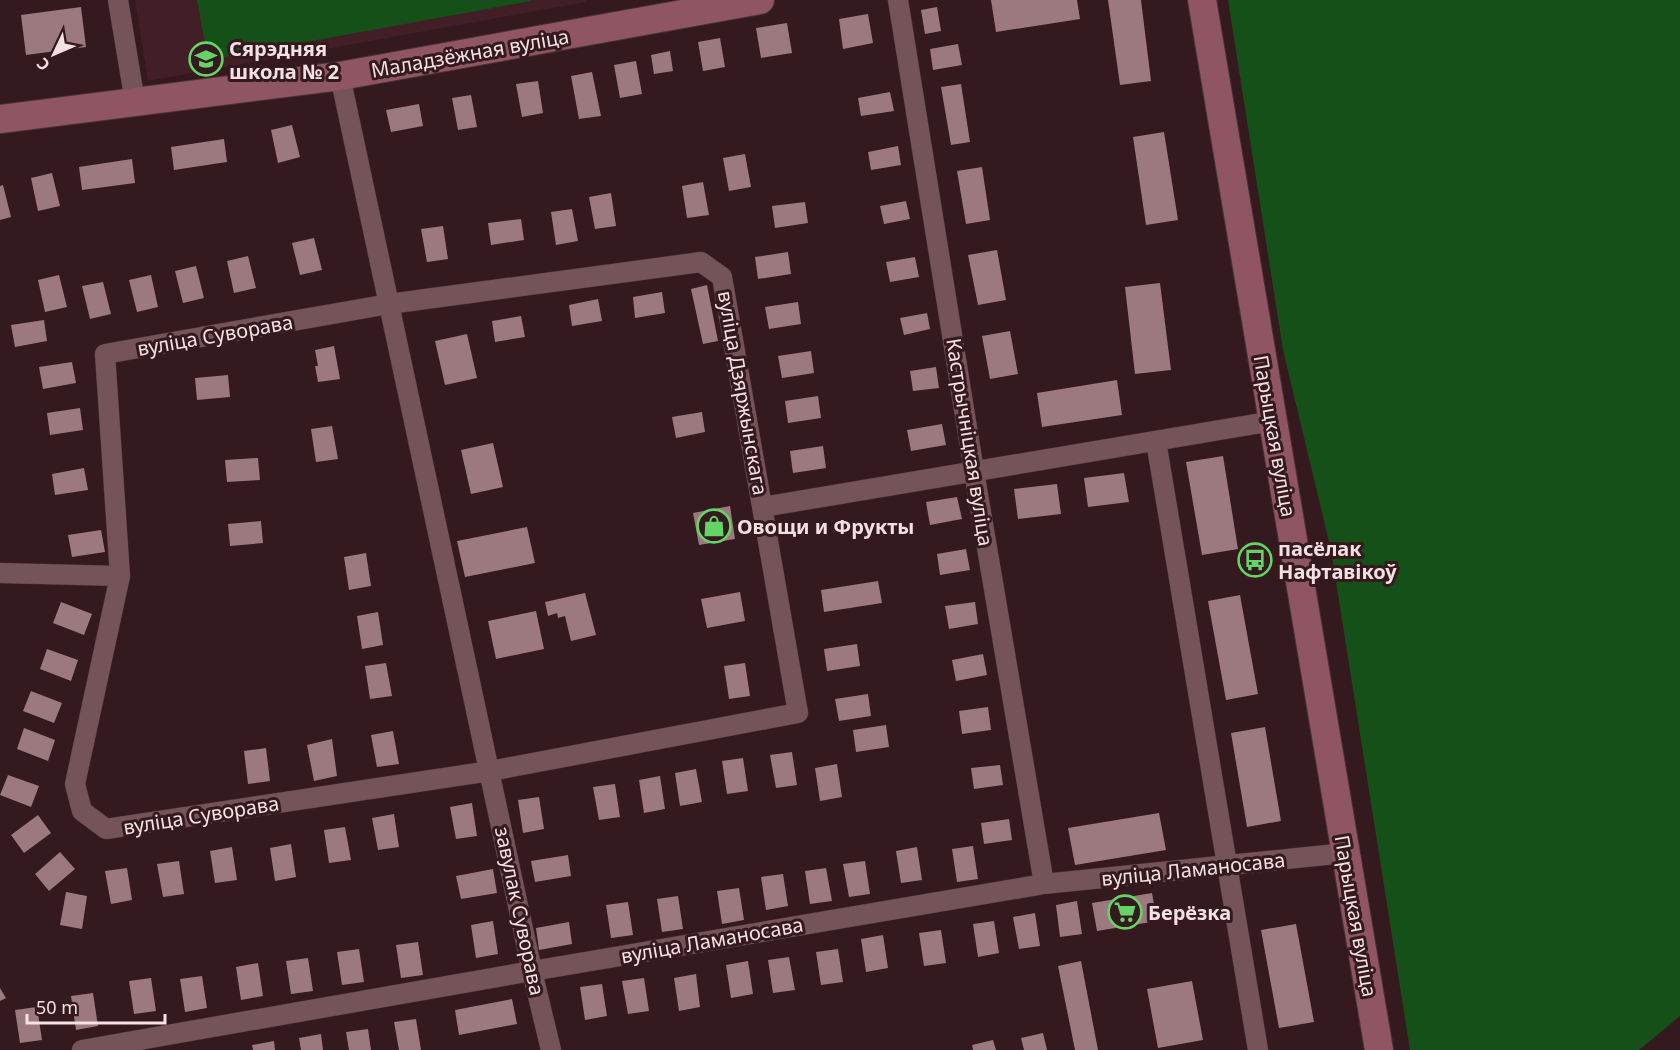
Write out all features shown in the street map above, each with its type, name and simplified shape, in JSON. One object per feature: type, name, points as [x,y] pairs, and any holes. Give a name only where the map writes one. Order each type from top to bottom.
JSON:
[{"type":"main road","name":"Маладзёжная вуліца","points":[[0,119],[340,76],[760,0]]},
{"type":"main road","name":"Парыцкая вуліца","points":[[1202,0],[1346,854],[1376,1050]]},
{"type":"street","points":[[118,0],[135,102]]},
{"type":"street","name":"Кастрычніцкая вуліца","points":[[898,0],[1044,884]]},
{"type":"street","points":[[340,76],[490,771]]},
{"type":"street","name":"вуліца Дзяржынскага","points":[[388,304],[701,262],[722,277],[798,713],[490,771]]},
{"type":"street","name":"вуліца Суворава","points":[[388,304],[105,354],[120,576],[75,784],[82,811],[106,829],[490,771]]},
{"type":"street","points":[[763,507],[1273,421]]},
{"type":"street","points":[[1156,441],[1258,1050]]},
{"type":"street","points":[[0,573],[120,576]]},
{"type":"street","name":"завулак Суворава","points":[[490,771],[551,1050]]},
{"type":"street","name":"вуліца Ламаносава","points":[[82,1050],[1044,884],[1346,854]]},
{"type":"shaded area","name":"Сярэдняя школа № 2","points":[[135,0],[585,0],[586,2],[148,81]]},
{"type":"green space","points":[[197,0],[531,0],[531,1],[208,60]]},
{"type":"green space","points":[[1228,0],[1680,0],[1680,1016],[1639,1050],[1410,1050],[1331,550],[1283,350]]},
{"type":"building","points":[[991,0],[1077,0],[1080,19],[996,32]]},
{"type":"building","points":[[1108,0],[1141,0],[1151,81],[1120,85]]},
{"type":"building","points":[[81,7],[86,47],[26,55],[21,15]]},
{"type":"building","points":[[937,7],[941,31],[925,34],[921,10]]},
{"type":"building","points":[[868,14],[873,43],[843,49],[839,19]]},
{"type":"building","points":[[787,23],[792,53],[761,58],[756,28]]},
{"type":"building","points":[[720,38],[725,67],[703,71],[698,42]]},
{"type":"building","points":[[958,44],[962,65],[933,70],[930,49]]},
{"type":"building","points":[[670,51],[673,71],[654,74],[651,55]]},
{"type":"building","points":[[636,61],[642,94],[620,98],[614,65]]},
{"type":"building","points":[[592,72],[601,116],[579,119],[571,76]]},
{"type":"building","points":[[538,81],[543,113],[522,117],[516,84]]},
{"type":"building","points":[[961,84],[970,142],[951,145],[941,87]]},
{"type":"building","points":[[890,92],[894,111],[861,116],[858,98]]},
{"type":"building","points":[[471,95],[477,127],[458,130],[452,98]]},
{"type":"building","points":[[419,104],[423,126],[391,132],[386,110]]},
{"type":"building","points":[[292,125],[300,157],[278,163],[271,130]]},
{"type":"building","points":[[1164,132],[1178,220],[1146,225],[1133,137]]},
{"type":"building","points":[[224,139],[227,162],[174,170],[171,147]]},
{"type":"building","points":[[898,146],[901,165],[871,170],[868,152]]},
{"type":"building","points":[[745,154],[751,187],[729,191],[723,158]]},
{"type":"building","points":[[132,159],[135,183],[82,190],[79,167]]},
{"type":"building","points":[[982,167],[990,220],[966,224],[957,171]]},
{"type":"building","points":[[52,173],[60,206],[38,211],[31,178]]},
{"type":"building","points":[[703,182],[709,215],[687,218],[682,186]]},
{"type":"building","points":[[3,185],[11,217],[0,220],[0,186]]},
{"type":"building","points":[[611,193],[616,226],[595,229],[589,197]]},
{"type":"building","points":[[906,201],[910,219],[884,224],[880,206]]},
{"type":"building","points":[[805,202],[808,223],[775,228],[772,206]]},
{"type":"building","points":[[572,209],[578,241],[556,245],[551,212]]},
{"type":"building","points":[[521,219],[524,240],[491,245],[488,223]]},
{"type":"building","points":[[443,226],[448,259],[427,262],[421,229]]},
{"type":"building","points":[[314,238],[322,270],[300,275],[292,243]]},
{"type":"building","points":[[997,250],[1006,300],[978,305],[968,255]]},
{"type":"building","points":[[788,252],[791,274],[758,279],[755,257]]},
{"type":"building","points":[[248,256],[256,288],[234,293],[227,261]]},
{"type":"building","points":[[915,257],[919,277],[890,282],[886,262]]},
{"type":"building","points":[[196,266],[204,298],[183,303],[175,271]]},
{"type":"building","points":[[59,275],[67,307],[45,312],[38,280]]},
{"type":"building","points":[[151,275],[158,307],[137,312],[129,280]]},
{"type":"building","points":[[103,282],[111,314],[90,319],[82,286]]},
{"type":"building","points":[[1160,283],[1171,370],[1135,374],[1125,287]]},
{"type":"building","points":[[707,285],[718,341],[703,344],[691,289]]},
{"type":"building","points":[[662,292],[665,313],[635,318],[633,297]]},
{"type":"building","points":[[598,299],[602,321],[572,326],[569,305]]},
{"type":"building","points":[[798,302],[801,324],[769,329],[765,307]]},
{"type":"building","points":[[927,313],[930,329],[904,335],[900,318]]},
{"type":"building","points":[[521,316],[525,337],[495,342],[492,321]]},
{"type":"building","points":[[44,320],[47,341],[15,347],[11,325]]},
{"type":"building","points":[[1010,331],[1018,374],[990,379],[982,336]]},
{"type":"building","points":[[467,334],[477,378],[445,385],[435,341]]},
{"type":"building","points":[[334,346],[340,379],[318,382],[315,350]]},
{"type":"building","points":[[811,351],[814,373],[782,378],[778,356]]},
{"type":"building","points":[[72,362],[76,383],[43,389],[39,367]]},
{"type":"building","points":[[936,367],[939,388],[913,391],[910,371]]},
{"type":"building","points":[[228,375],[230,397],[197,400],[195,378]]},
{"type":"building","points":[[1117,380],[1122,415],[1042,427],[1037,393]]},
{"type":"building","points":[[818,396],[821,418],[788,423],[785,401]]},
{"type":"building","points":[[80,408],[83,430],[50,435],[47,413]]},
{"type":"building","points":[[702,412],[705,432],[676,438],[672,417]]},
{"type":"building","points":[[942,424],[946,445],[911,451],[907,430]]},
{"type":"building","points":[[332,426],[338,459],[316,462],[311,429]]},
{"type":"building","points":[[493,443],[503,487],[471,494],[461,450]]},
{"type":"building","points":[[823,446],[826,468],[793,473],[790,451]]},
{"type":"building","points":[[1223,456],[1238,549],[1202,555],[1186,462]]},
{"type":"building","points":[[258,458],[260,480],[227,482],[225,460]]},
{"type":"building","points":[[84,468],[88,490],[55,495],[52,474]]},
{"type":"building","points":[[1124,473],[1129,502],[1088,507],[1084,478]]},
{"type":"building","points":[[1057,484],[1061,514],[1018,519],[1014,489]]},
{"type":"building","points":[[957,497],[962,519],[930,525],[926,502]]},
{"type":"building","name":"Овощи и Фрукты","points":[[730,506],[735,539],[699,545],[693,513]]},
{"type":"building","points":[[261,521],[263,543],[230,546],[228,524]]},
{"type":"building","points":[[527,527],[535,563],[465,577],[457,541]]},
{"type":"building","points":[[101,530],[105,552],[72,557],[68,535]]},
{"type":"building","points":[[966,549],[970,570],[940,575],[937,554]]},
{"type":"building","points":[[366,553],[371,586],[349,590],[344,557]]},
{"type":"building","points":[[878,581],[882,603],[824,612],[821,590]]},
{"type":"building","points":[[740,592],[745,621],[707,628],[701,599]]},
{"type":"building","points":[[585,593],[596,635],[571,641],[565,616],[558,618],[557,613],[548,616],[545,602]]},
{"type":"building","points":[[1240,595],[1258,694],[1226,700],[1208,601]]},
{"type":"building","points":[[61,602],[92,614],[84,635],[53,623]]},
{"type":"building","points":[[975,602],[978,624],[949,629],[945,606]]},
{"type":"building","points":[[536,611],[544,649],[496,659],[488,621]]},
{"type":"building","points":[[378,612],[383,645],[362,649],[357,616]]},
{"type":"building","points":[[857,644],[860,666],[827,671],[824,649]]},
{"type":"building","points":[[47,649],[78,660],[71,681],[40,669]]},
{"type":"building","points":[[983,654],[987,675],[956,681],[952,660]]},
{"type":"building","points":[[386,663],[392,696],[370,699],[365,666]]},
{"type":"building","points":[[745,663],[750,696],[729,699],[724,666]]},
{"type":"building","points":[[31,691],[62,703],[54,723],[23,711]]},
{"type":"building","points":[[868,694],[871,716],[839,721],[835,699]]},
{"type":"building","points":[[988,707],[991,730],[962,734],[959,711]]},
{"type":"building","points":[[886,725],[889,747],[856,752],[853,730]]},
{"type":"building","points":[[1265,727],[1281,821],[1247,827],[1231,733]]},
{"type":"building","points":[[24,728],[55,740],[48,761],[17,749]]},
{"type":"building","points":[[393,731],[399,764],[377,767],[371,735]]},
{"type":"building","points":[[332,739],[337,776],[314,781],[307,745]]},
{"type":"building","points":[[266,748],[270,781],[248,784],[244,751]]},
{"type":"building","points":[[792,752],[797,785],[776,788],[770,755]]},
{"type":"building","points":[[743,758],[748,791],[727,794],[722,761]]},
{"type":"building","points":[[837,764],[842,797],[820,801],[815,768]]},
{"type":"building","points":[[1000,765],[1003,785],[974,789],[971,768]]},
{"type":"building","points":[[696,769],[702,802],[680,806],[675,773]]},
{"type":"building","points":[[8,775],[39,786],[31,807],[0,795]]},
{"type":"building","points":[[660,776],[665,809],[644,813],[639,780]]},
{"type":"building","points":[[615,784],[620,817],[599,820],[593,787]]},
{"type":"building","points":[[539,797],[544,829],[523,833],[518,800]]},
{"type":"building","points":[[472,803],[477,836],[456,839],[450,807]]},
{"type":"building","points":[[1159,813],[1166,850],[1075,865],[1068,828]]},
{"type":"building","points":[[394,814],[399,847],[378,850],[372,818]]},
{"type":"building","points":[[38,815],[51,833],[24,853],[11,835]]},
{"type":"building","points":[[1009,819],[1012,840],[984,844],[981,823]]},
{"type":"building","points":[[345,827],[351,860],[329,863],[324,830]]},
{"type":"building","points":[[291,844],[296,877],[275,881],[270,848]]},
{"type":"building","points":[[973,846],[978,879],[957,882],[952,849]]},
{"type":"building","points":[[232,847],[237,880],[215,883],[210,851]]},
{"type":"building","points":[[917,847],[922,880],[901,883],[896,851]]},
{"type":"building","points":[[60,852],[75,869],[49,891],[35,874]]},
{"type":"building","points":[[568,855],[571,876],[535,882],[531,861]]},
{"type":"building","points":[[179,861],[184,894],[163,897],[157,864]]},
{"type":"building","points":[[865,861],[870,894],[849,897],[843,864]]},
{"type":"building","points":[[127,868],[132,900],[111,904],[105,871]]},
{"type":"building","points":[[826,868],[832,901],[810,904],[805,871]]},
{"type":"building","points":[[493,869],[497,893],[461,899],[456,876]]},
{"type":"building","points":[[783,874],[788,906],[766,910],[761,877]]},
{"type":"building","points":[[739,888],[744,920],[722,924],[717,891]]},
{"type":"building","points":[[66,892],[87,896],[82,929],[60,925]]},
{"type":"building","name":"Берёзка","points":[[1152,893],[1157,921],[1097,931],[1092,903]]},
{"type":"building","points":[[678,896],[683,929],[662,932],[657,899]]},
{"type":"building","points":[[1077,901],[1082,934],[1060,937],[1056,905]]},
{"type":"building","points":[[628,902],[633,935],[611,938],[606,905]]},
{"type":"building","points":[[1035,913],[1040,946],[1019,949],[1013,917]]},
{"type":"building","points":[[493,921],[498,954],[476,958],[471,925]]},
{"type":"building","points":[[994,921],[999,953],[978,957],[973,924]]},
{"type":"building","points":[[569,922],[572,944],[539,950],[536,928]]},
{"type":"building","points":[[1296,924],[1314,1022],[1279,1028],[1261,930]]},
{"type":"building","points":[[941,930],[946,963],[924,966],[919,933]]},
{"type":"building","points":[[883,935],[888,968],[866,972],[861,939]]},
{"type":"building","points":[[418,942],[423,975],[401,978],[396,945]]},
{"type":"building","points":[[359,949],[364,982],[342,985],[337,952]]},
{"type":"building","points":[[838,949],[843,982],[821,985],[816,952]]},
{"type":"building","points":[[789,957],[795,990],[773,993],[768,960]]},
{"type":"building","points":[[308,958],[313,991],[291,994],[286,961]]},
{"type":"building","points":[[748,961],[753,994],[731,998],[726,965]]},
{"type":"building","points":[[1081,961],[1098,1050],[1075,1050],[1058,966]]},
{"type":"building","points":[[258,963],[263,996],[241,1000],[236,967]]},
{"type":"building","points":[[696,974],[700,1007],[679,1011],[674,978]]},
{"type":"building","points":[[202,976],[207,1008],[185,1012],[180,979]]},
{"type":"building","points":[[151,978],[156,1011],[134,1014],[129,981]]},
{"type":"building","points":[[644,978],[649,1011],[628,1014],[622,981]]},
{"type":"building","points":[[1192,981],[1203,1040],[1158,1048],[1147,989]]},
{"type":"building","points":[[602,984],[607,1016],[585,1020],[580,987]]},
{"type":"building","points":[[0,988],[6,998],[0,1001]]},
{"type":"building","points":[[93,993],[98,1026],[76,1030],[71,996]]},
{"type":"building","points":[[512,999],[517,1024],[459,1035],[455,1010]]},
{"type":"building","points":[[37,1007],[42,1040],[20,1043],[15,1010]]},
{"type":"building","points":[[416,1019],[421,1050],[399,1050],[394,1022]]},
{"type":"building","points":[[368,1029],[371,1050],[349,1050],[346,1032]]},
{"type":"building","points":[[1043,1033],[1047,1050],[1024,1050],[1021,1038]]},
{"type":"building","points":[[321,1034],[323,1050],[301,1050],[299,1038]]},
{"type":"building","points":[[993,1040],[996,1050],[973,1050],[972,1045]]},
{"type":"building","points":[[274,1041],[275,1050],[253,1050],[252,1045]]},
{"type":"place","name":"Сярэдняя школа № 2","points":[[206,59]]},
{"type":"place","name":"Овощи и Фрукты","points":[[714,526]]},
{"type":"place","name":"пасёлак Нафтавікоў","points":[[1255,560]]},
{"type":"place","name":"Берёзка","points":[[1125,912]]}]
